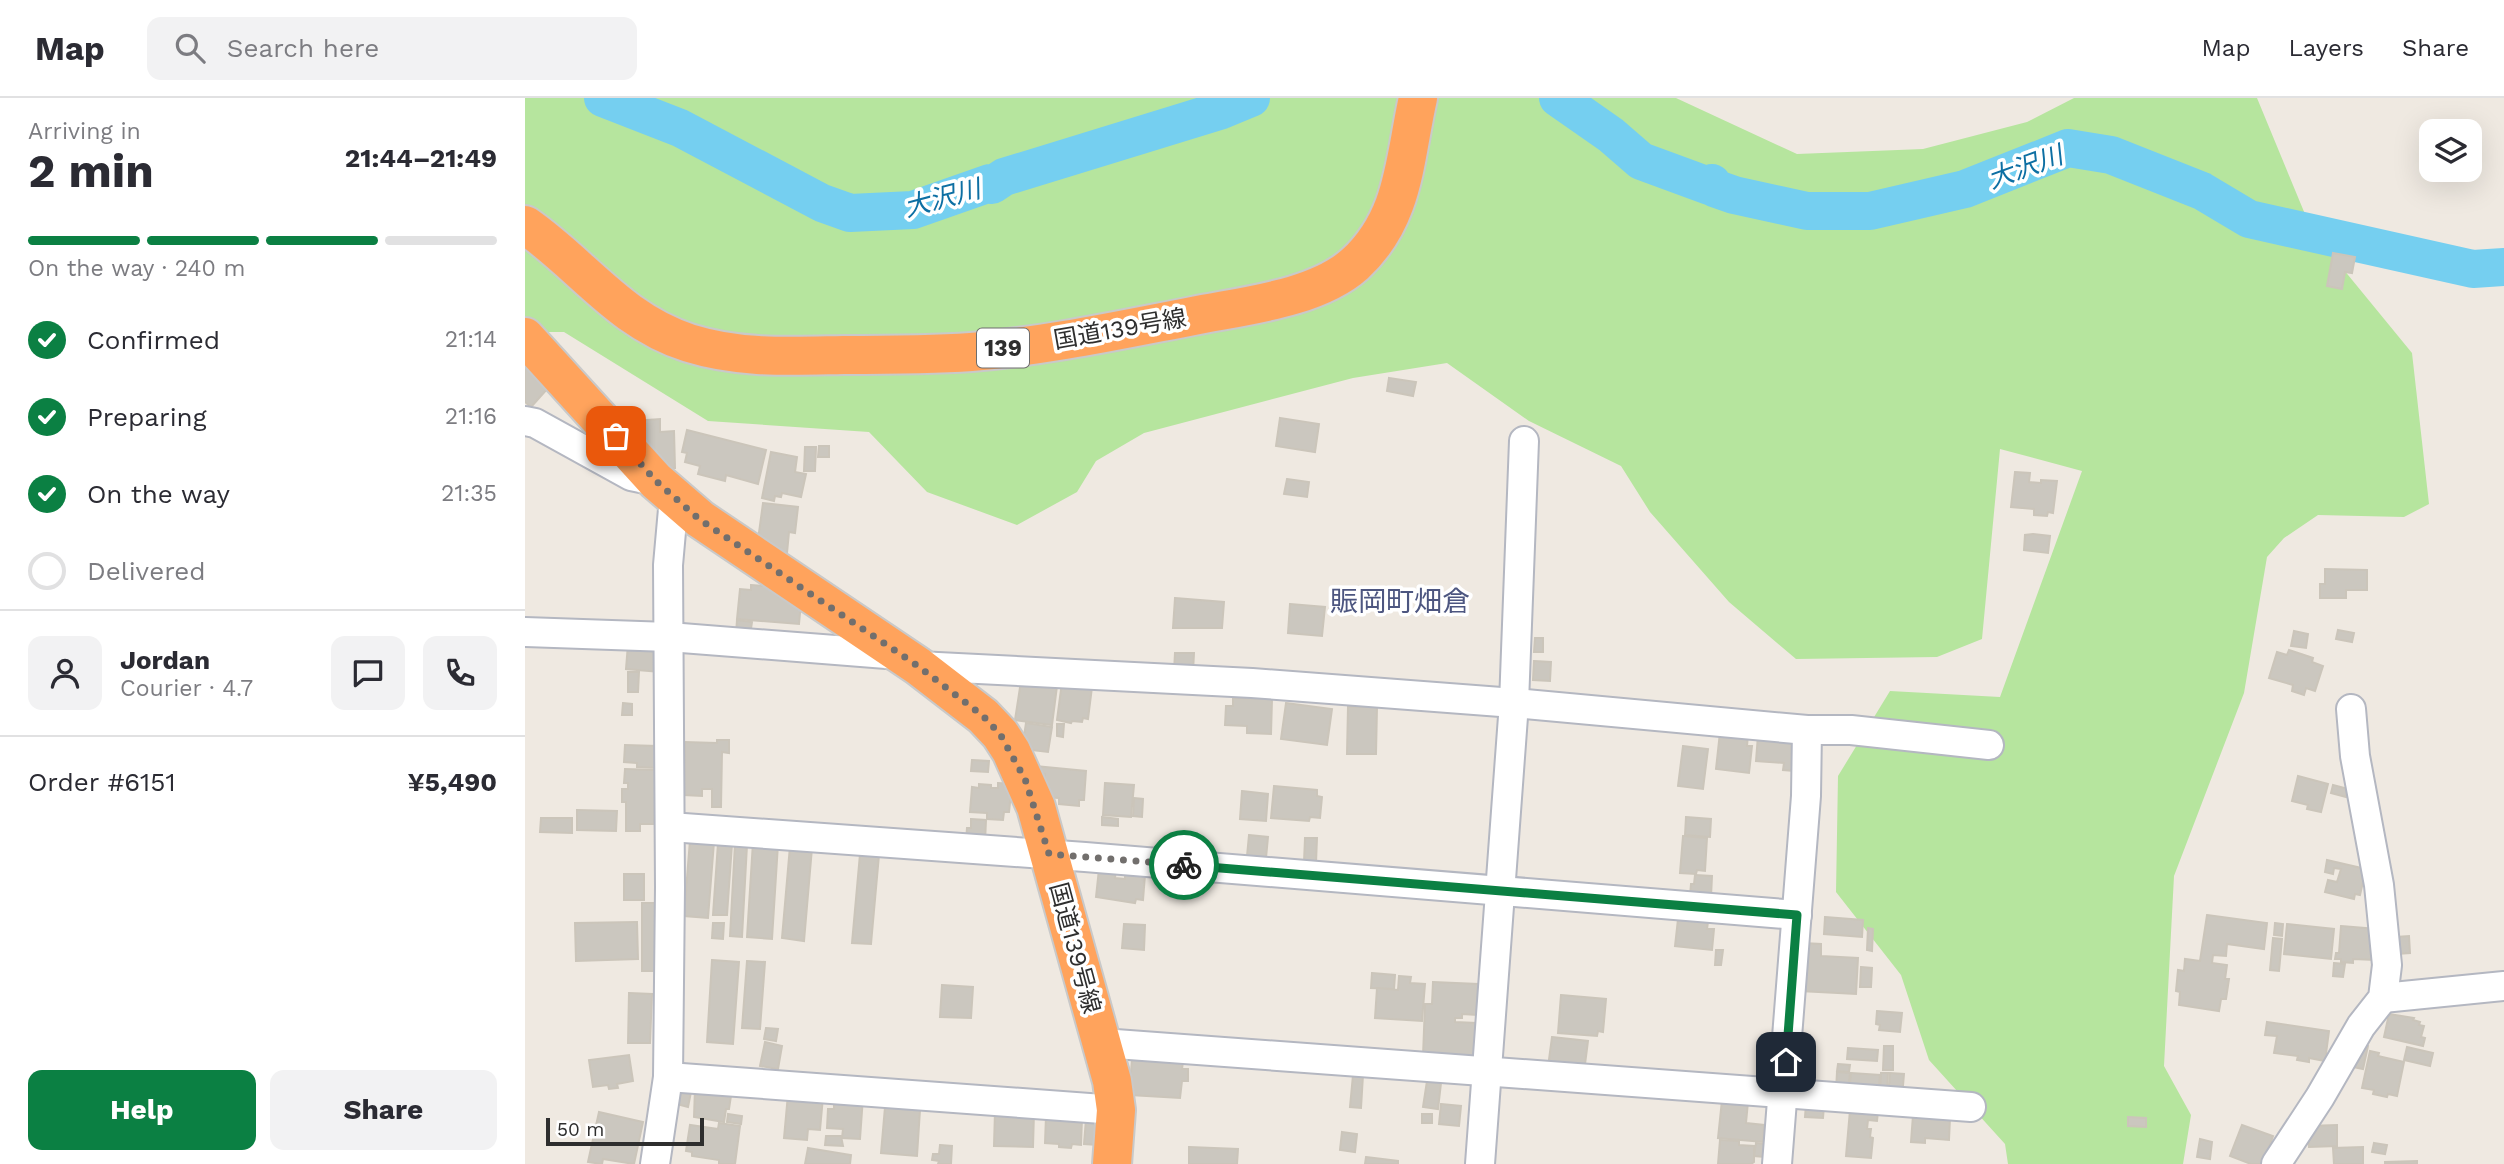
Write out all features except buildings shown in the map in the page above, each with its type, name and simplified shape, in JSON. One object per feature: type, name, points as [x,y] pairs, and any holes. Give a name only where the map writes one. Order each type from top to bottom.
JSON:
[{"type":"highway","name":"国道139号線","points":[[529,221],[621,308],[686,342],[722,352],[761,356],[971,352],[1056,341],[1263,302],[1305,291],[1329,281],[1352,267],[1368,251],[1393,212],[1408,156],[1415,111]]},
{"type":"highway","name":"国道139号線","points":[[525,337],[665,489],[699,519],[955,693],[1000,734],[1025,779],[1049,854],[1112,1081],[1115,1110],[1112,1164]]},
{"type":"street","points":[[525,421],[535,423],[631,476],[665,489],[670,827],[667,1077],[655,1164]]},
{"type":"street","points":[[1480,1164],[1514,703],[1524,441]]},
{"type":"street","points":[[525,632],[669,637],[909,661],[1514,703],[1807,730],[1850,730],[1989,746]]},
{"type":"street","points":[[2276,1164],[2320,1097],[2361,1026],[2383,998],[2387,965],[2379,885],[2355,756],[2351,709]]},
{"type":"street","points":[[1777,1164],[1806,796],[1807,730]]},
{"type":"street","points":[[670,827],[1049,854],[1797,915]]},
{"type":"street","points":[[2383,998],[2504,986]]},
{"type":"street","points":[[1101,1044],[1972,1107]]},
{"type":"street","points":[[667,1077],[1115,1110]]},
{"type":"green space","points":[[525,98],[1676,98],[1797,154],[1923,149],[2027,122],[2074,98],[2257,98],[2312,231],[2412,353],[2429,504],[2404,517],[2318,515],[2284,538],[2267,557],[2244,693],[2174,876],[2164,1066],[2191,1115],[2183,1164],[2008,1164],[2005,1144],[1929,1060],[1901,975],[1836,892],[1838,776],[1890,691],[2000,697],[2082,471],[2000,449],[1982,639],[1937,657],[1796,659],[1729,602],[1650,512],[1621,466],[1529,421],[1447,363],[1353,378],[1144,433],[1096,461],[1077,492],[1017,525],[927,492],[869,432],[708,421],[564,332],[525,332]]},
{"type":"waterway","name":"大沢川","points":[[603,98],[680,128],[822,203],[850,213],[913,210],[990,183],[992,185],[1004,177],[1222,110],[1251,98]]},
{"type":"waterway","name":"大沢川","points":[[1558,98],[1611,135],[1641,161],[1709,186],[1712,183],[1714,188],[1734,195],[1807,211],[1870,211],[1965,189],[2068,148],[2111,155],[2202,191],[2249,219],[2473,269],[2504,267]]},
{"type":"way so far","points":[[616,436],[656,481],[699,519],[918,666],[983,716],[1000,734],[1025,779],[1049,854],[1184,865]]},
{"type":"district","name":"賑岡町畑倉","points":[[1400,601]]},
{"type":"route","points":[[1184,865],[1797,915],[1786,1062]]}]
